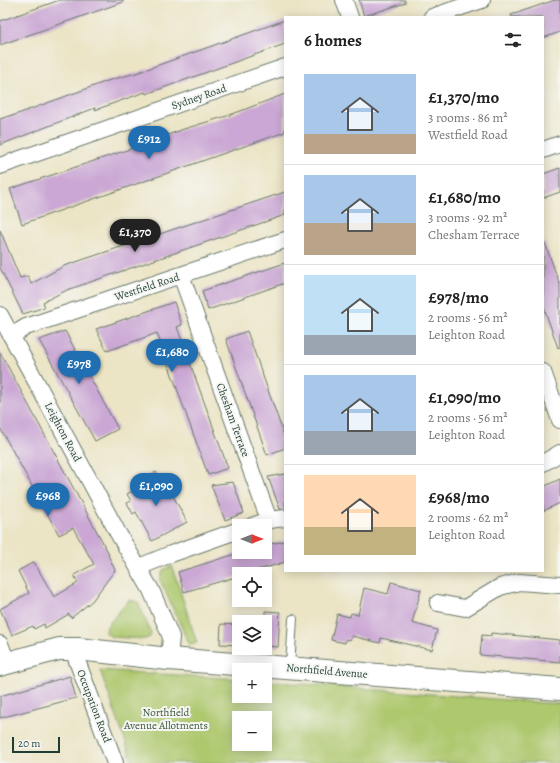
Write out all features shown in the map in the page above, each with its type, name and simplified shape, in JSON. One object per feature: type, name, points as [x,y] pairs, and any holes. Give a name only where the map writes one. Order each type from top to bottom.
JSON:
[{"type":"main road","name":"Northfield Avenue","points":[[2,657],[59,649],[78,649],[168,659],[560,689]]},
{"type":"street","points":[[344,0],[350,16]]},
{"type":"street","points":[[435,16],[482,0]]},
{"type":"street","name":"Sydney Road","points":[[0,166],[284,67]]},
{"type":"street","points":[[544,150],[560,144]]},
{"type":"street","name":"Westfield Road","points":[[11,336],[26,327],[284,240]]},
{"type":"street","name":"Chesham Terrace","points":[[181,276],[277,519]]},
{"type":"street","name":"Leighton Road","points":[[0,315],[118,533],[151,590],[171,636],[168,659]]},
{"type":"street","points":[[544,375],[560,420]]},
{"type":"street","points":[[544,462],[560,453]]},
{"type":"street","points":[[139,567],[232,532]]},
{"type":"street","points":[[438,603],[465,608],[500,587],[519,582],[560,585]]},
{"type":"street","name":"Occupation Road","points":[[78,649],[76,658],[116,763]]},
{"type":"lane","points":[[290,668],[293,619]]},
{"type":"green space","points":[[172,566],[197,643],[189,644],[160,580],[163,570]]},
{"type":"green space","points":[[129,600],[138,602],[151,633],[150,637],[145,639],[112,637],[106,633],[107,626]]},
{"type":"green space","name":"Northfield Avenue Allotments","points":[[100,670],[232,679],[232,703],[272,703],[272,682],[560,704],[560,763],[133,763]]},
{"type":"building","points":[[60,0],[123,0],[123,2],[0,45],[0,21]]},
{"type":"building","points":[[359,0],[405,0],[405,3],[364,16]]},
{"type":"building","points":[[555,0],[560,0],[560,32],[544,38],[544,16],[511,15]]},
{"type":"building","points":[[284,20],[284,44],[146,94],[145,92],[95,110],[95,108],[0,145],[0,119],[110,80],[136,73]]},
{"type":"building","points":[[284,94],[284,132],[22,224],[10,189],[124,151],[184,129],[230,115]]},
{"type":"building","points":[[560,168],[560,192],[544,198],[544,174]]},
{"type":"building","points":[[284,192],[284,215],[67,290],[43,302],[45,307],[23,314],[0,268],[0,230],[20,278],[28,276],[31,284],[64,266]]},
{"type":"building","points":[[544,243],[560,285],[560,347],[558,348],[544,308]]},
{"type":"building","points":[[284,263],[284,283],[208,310],[202,291]]},
{"type":"building","points":[[174,302],[182,325],[177,327],[228,468],[208,475],[157,333],[107,351],[96,329]]},
{"type":"building","points":[[65,331],[118,429],[95,441],[39,340]]},
{"type":"building","points":[[247,331],[284,435],[284,448],[267,455],[226,339]]},
{"type":"building","points":[[0,352],[109,554],[108,555],[115,570],[92,601],[71,618],[69,614],[45,628],[44,624],[34,629],[33,626],[12,635],[0,609],[29,593],[18,571],[34,562],[54,597],[78,583],[74,575],[94,564],[73,528],[59,535],[0,428]]},
{"type":"building","points":[[156,472],[158,477],[162,475],[187,522],[152,541],[136,512],[133,514],[127,503],[131,501],[127,494],[141,486],[138,481]]},
{"type":"building","points":[[284,474],[284,509],[280,509],[268,477]]},
{"type":"building","points":[[560,479],[560,503],[544,511],[544,487]]},
{"type":"building","points":[[233,482],[244,513],[225,520],[211,485]]},
{"type":"building","points":[[284,541],[284,562],[268,567],[232,567],[232,578],[184,592],[178,572],[232,555],[232,559],[272,559],[272,544]]},
{"type":"building","points":[[391,582],[421,590],[412,623],[437,630],[432,650],[381,638],[380,643],[352,636],[350,640],[346,639],[345,643],[331,640],[337,614],[350,617],[351,613],[358,615],[364,588],[388,594]]},
{"type":"building","points":[[265,611],[280,612],[278,647],[272,647],[272,615],[265,615]]},
{"type":"building","points":[[221,624],[232,625],[232,645],[220,644]]},
{"type":"building","points":[[491,633],[560,640],[560,662],[480,655],[482,635],[491,636]]},
{"type":"building","points":[[70,676],[76,698],[0,718],[0,696]]}]
